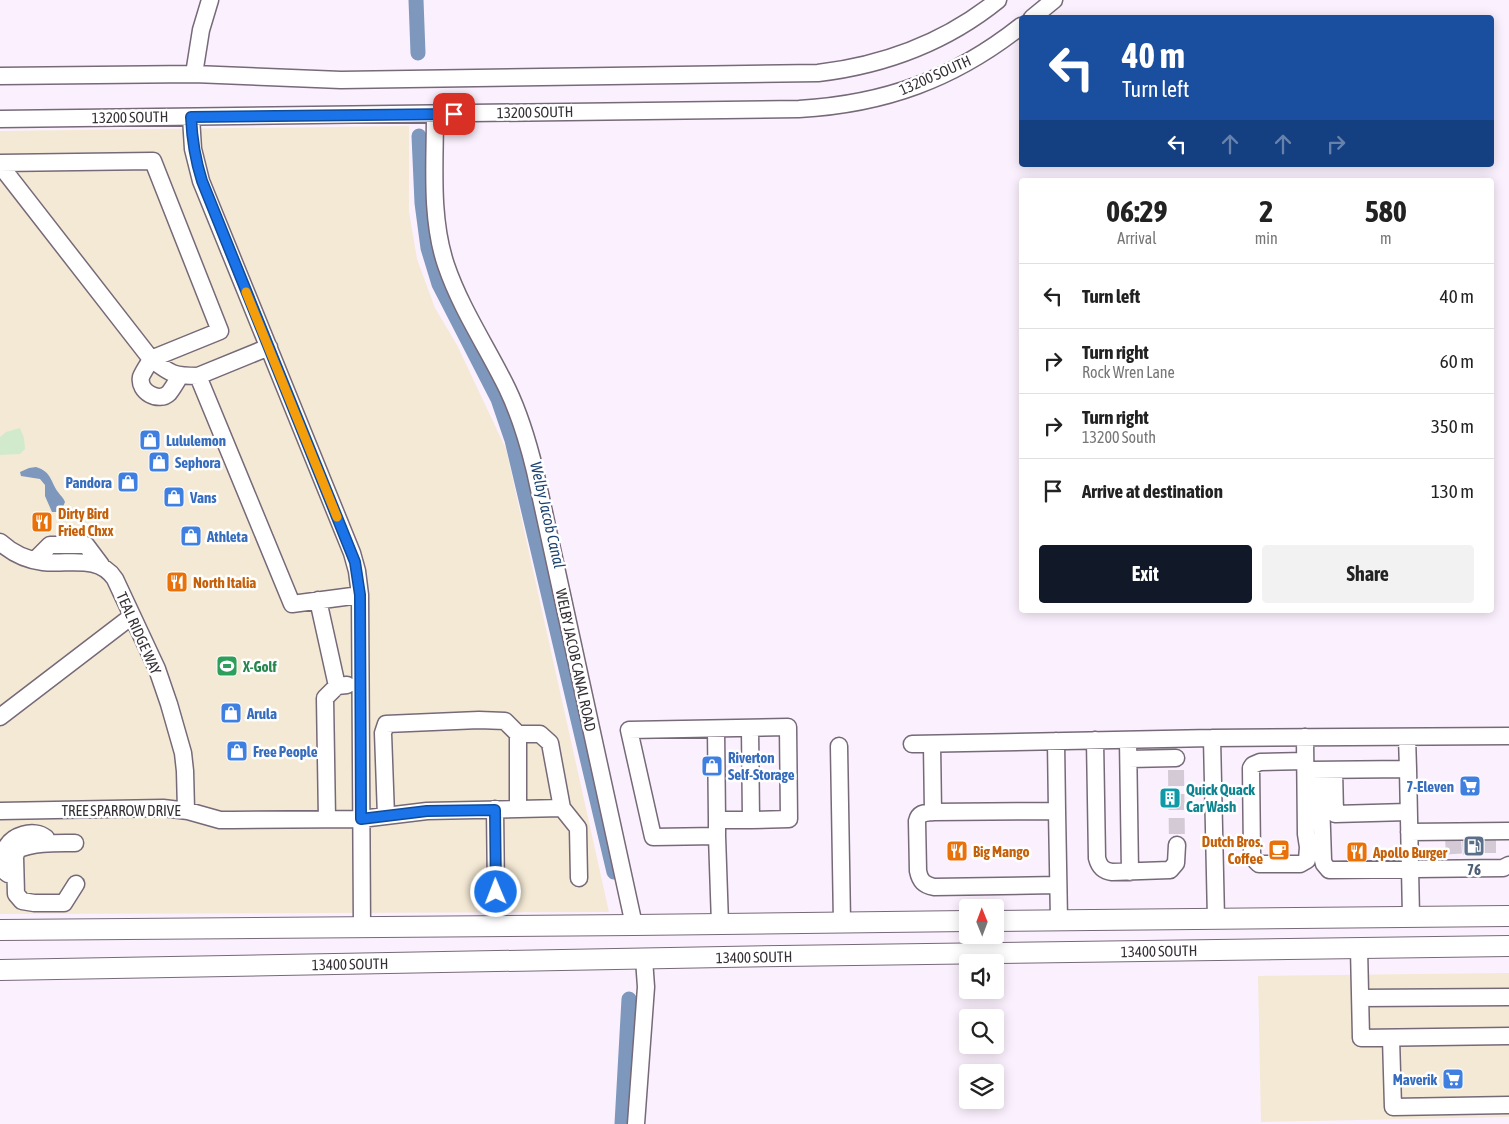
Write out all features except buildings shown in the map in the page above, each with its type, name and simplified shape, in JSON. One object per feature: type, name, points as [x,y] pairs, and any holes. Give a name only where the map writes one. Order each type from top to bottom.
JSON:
[{"type":"main road","name":"13400 SOUTH","points":[[1004,921],[1509,916]]},
{"type":"main road","points":[[0,930],[959,921]]},
{"type":"main road","name":"13400 SOUTH","points":[[0,970],[1509,946]]},
{"type":"street","points":[[194,74],[201,30],[210,0]]},
{"type":"street","name":"13200 SOUTH","points":[[0,76],[194,74],[341,80],[818,73],[880,62],[917,48],[959,27],[998,0]]},
{"type":"street","points":[[1036,15],[1054,0]]},
{"type":"street","name":"13200 SOUTH","points":[[0,119],[799,109],[826,107],[853,103],[921,85],[962,66],[997,45],[1019,28]]},
{"type":"street","name":"WELBY JACOB CANAL ROAD","points":[[435,114],[436,218],[446,265],[467,314],[507,388],[524,429],[535,471],[634,925]]},
{"type":"street","points":[[191,117],[193,148],[202,181],[352,554],[357,571],[360,595],[362,928]]},
{"type":"street","points":[[0,164],[153,161],[220,331],[151,359],[141,378],[142,387],[150,395],[160,397],[168,394],[180,376]]},
{"type":"street","points":[[0,164],[151,359],[168,372],[180,376],[198,376],[269,347]]},
{"type":"street","points":[[198,376],[292,604],[360,595]]},
{"type":"street","name":"TEAL RIDGE WAY","points":[[0,542],[15,553],[35,560],[100,565],[111,572],[116,579],[157,670],[181,744],[185,771],[186,810]]},
{"type":"street","points":[[318,600],[337,686]]},
{"type":"street","points":[[0,717],[132,616]]},
{"type":"street","points":[[327,819],[325,698],[337,686],[360,685]]},
{"type":"street","points":[[386,816],[383,733],[386,724],[479,720],[505,721],[518,734],[540,734],[550,743],[562,808],[578,828],[579,878]]},
{"type":"street","points":[[750,728],[751,820]]},
{"type":"street","points":[[788,728],[789,819],[751,820],[717,828],[653,837],[629,730],[716,729],[788,728]]},
{"type":"street","points":[[716,729],[720,924]]},
{"type":"street","points":[[518,734],[518,809]]},
{"type":"street","points":[[912,744],[1212,738],[1509,736]]},
{"type":"street","points":[[1305,737],[1335,814],[1408,812]]},
{"type":"street","points":[[1407,737],[1411,917]]},
{"type":"street","points":[[1212,738],[1216,919]]},
{"type":"street","points":[[1129,758],[1176,764],[1176,739]]},
{"type":"street","points":[[1094,740],[1097,858],[1101,868],[1106,871],[1130,872],[1170,870],[1176,863],[1177,845]]},
{"type":"street","points":[[1128,740],[1130,872]]},
{"type":"street","points":[[1056,741],[1059,920]]},
{"type":"street","points":[[932,744],[933,812]]},
{"type":"street","points":[[839,746],[842,922]]},
{"type":"street","points":[[1316,768],[1306,834],[1307,860],[1304,862],[1259,864],[1252,858],[1251,768],[1253,765],[1260,762],[1316,768],[1408,769]]},
{"type":"street","points":[[1316,768],[1323,860],[1326,868],[1334,871],[1410,870],[1453,848],[1470,835],[1488,848],[1503,868],[1509,865]]},
{"type":"street","name":"TREE SPARROW DRIVE","points":[[0,810],[163,808],[186,810],[220,820],[361,819],[427,811],[562,808]]},
{"type":"street","points":[[495,810],[496,892]]},
{"type":"street","points":[[1057,811],[933,812],[921,814],[917,821],[919,877],[928,886],[1058,885]]},
{"type":"street","points":[[1409,832],[1453,848],[1471,862],[1509,831]]},
{"type":"street","points":[[75,843],[52,842],[27,845],[18,850],[15,857],[15,881],[16,894],[22,901],[34,904],[64,903],[76,884]]},
{"type":"street","points":[[1359,948],[1361,1038],[1509,1036]]},
{"type":"street","points":[[636,1124],[646,987],[644,959]]},
{"type":"street","points":[[1360,998],[1509,997]]},
{"type":"street","points":[[1391,1038],[1393,1107],[1509,1105]]},
{"type":"shaded area","points":[[409,126],[409,212],[417,259],[435,308],[457,345],[506,449],[609,912],[0,914],[0,131]]},
{"type":"shaded area","points":[[1509,973],[1509,1117],[1261,1122],[1258,976]]},
{"type":"green space","points":[[20,428],[24,438],[25,449],[20,454],[0,455],[0,437],[6,432]]},
{"type":"water","points":[[36,467],[48,474],[65,502],[62,509],[57,512],[52,512],[45,496],[45,485],[40,479],[21,476],[20,472]]},
{"type":"waterway","name":"Welby Jacob Canal","points":[[416,0],[418,53]]},
{"type":"waterway","name":"Welby Jacob Canal","points":[[419,136],[422,203],[428,248],[439,284],[498,399],[512,440],[614,872]]},
{"type":"waterway","name":"Welby Jacob Canal","points":[[622,1124],[629,999]]},
{"type":"tunnel","points":[[1176,770],[1177,845]]},
{"type":"tunnel","points":[[1453,838],[1454,854]]},
{"type":"tunnel","points":[[1470,838],[1471,855]]},
{"type":"tunnel","points":[[1488,838],[1488,853]]},
{"type":"slow traffic","points":[[246,292],[337,517]]},
{"type":"place","name":"Lululemon","points":[[150,440]]},
{"type":"place","name":"Sephora","points":[[159,462]]},
{"type":"place","name":"Pandora","points":[[128,482]]},
{"type":"place","name":"Vans","points":[[174,497]]},
{"type":"place","name":"Dirty Bird Fried Chxx","points":[[42,522]]},
{"type":"place","name":"Athleta","points":[[191,536]]},
{"type":"place","name":"North Italia","points":[[177,582]]},
{"type":"place","name":"X-Golf","points":[[227,666]]},
{"type":"place","name":"Arula","points":[[231,713]]},
{"type":"place","name":"Free People","points":[[237,751]]},
{"type":"place","name":"Riverton Self-Storage","points":[[712,766]]},
{"type":"place","name":"7-Eleven","points":[[1470,786]]},
{"type":"place","name":"Quick Quack Car Wash","points":[[1170,798]]},
{"type":"place","name":"76","points":[[1474,846]]},
{"type":"place","name":"Dutch Bros. Coffee","points":[[1279,850]]},
{"type":"place","name":"Big Mango","points":[[957,851]]},
{"type":"place","name":"Apollo Burger","points":[[1357,852]]},
{"type":"place","name":"Maverik","points":[[1453,1079]]},
{"type":"route","points":[[454,114],[191,117],[196,165],[355,562],[360,595],[361,819],[427,811],[495,810],[496,892]]}]
